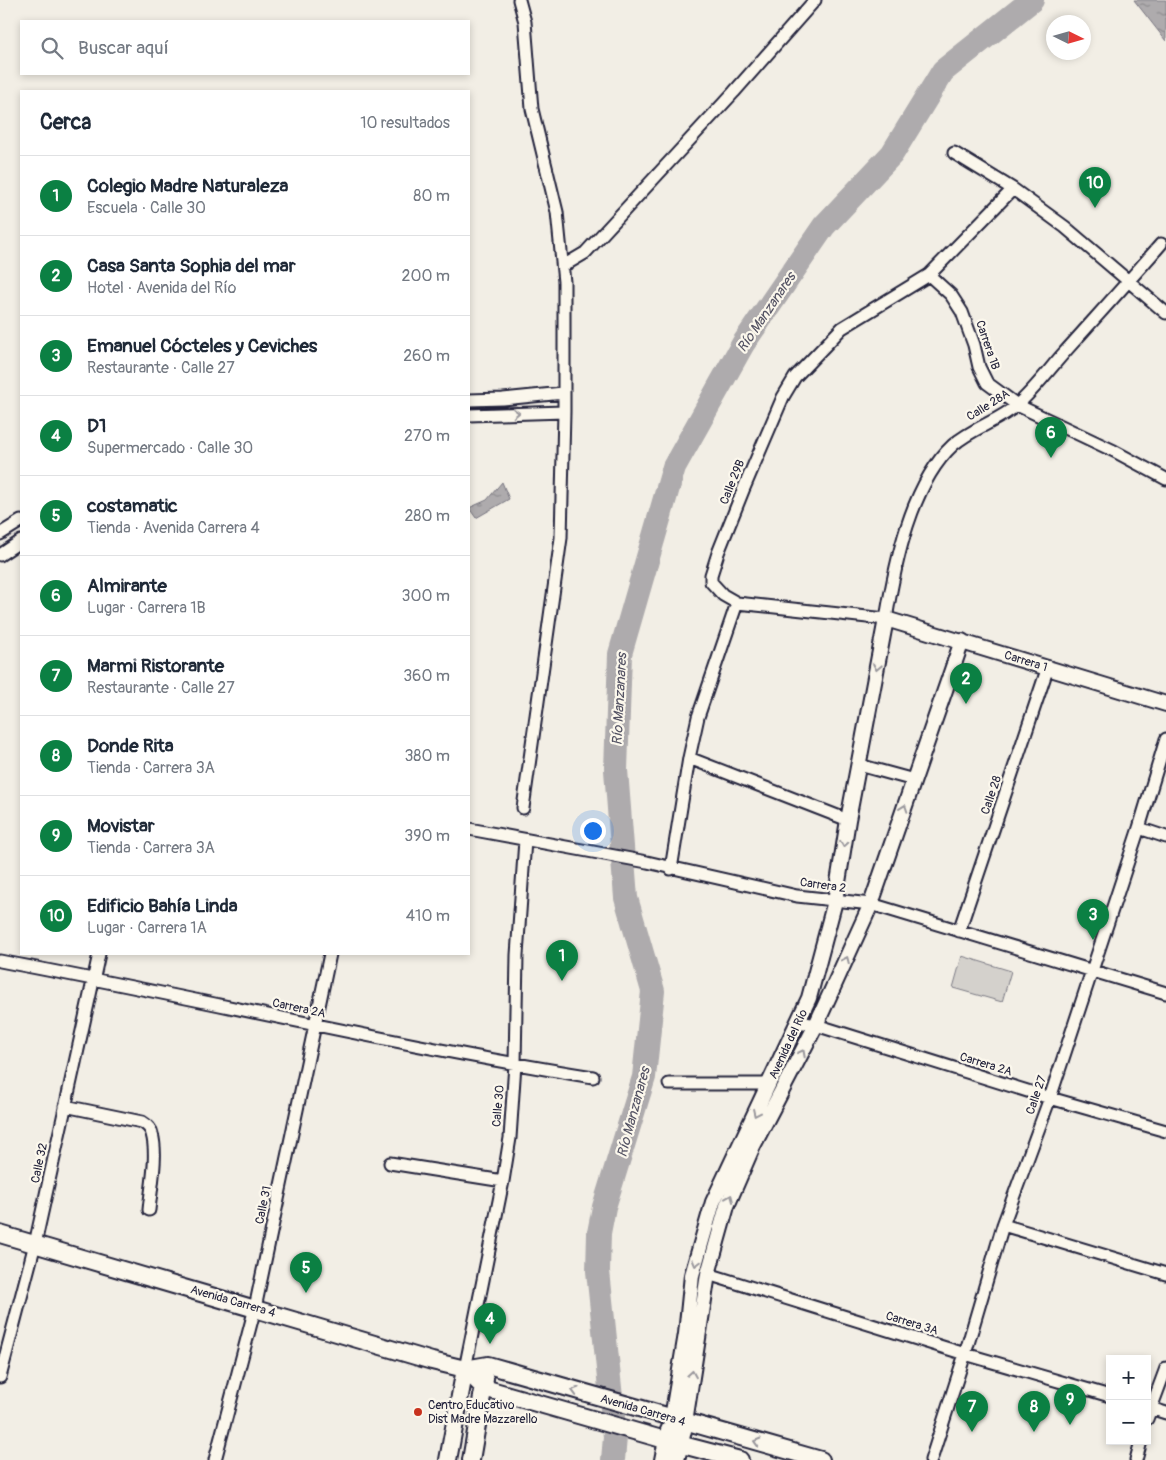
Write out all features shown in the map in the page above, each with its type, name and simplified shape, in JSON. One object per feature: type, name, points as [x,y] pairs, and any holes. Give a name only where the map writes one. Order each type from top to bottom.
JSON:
[{"type":"main road","name":"Avenida Carrera 4","points":[[0,1234],[465,1369],[488,1365],[821,1460]]},
{"type":"main road","points":[[471,1460],[488,1365]]},
{"type":"main road","name":"Avenida Carrera 4","points":[[465,1369],[484,1388],[632,1431],[674,1448],[740,1460]]},
{"type":"main road","points":[[448,1460],[465,1369]]},
{"type":"main road","points":[[477,1424],[482,1414],[490,1405],[500,1399],[511,1396]]},
{"type":"main road","name":"Avenida del Río","points":[[663,1460],[674,1448],[678,1420]]},
{"type":"street","points":[[519,0],[525,22],[532,108],[557,212],[563,266],[564,412],[560,538],[546,655],[523,808]]},
{"type":"street","points":[[563,266],[586,253],[734,92],[815,0]]},
{"type":"street","points":[[954,153],[1012,189],[1065,227],[1166,313]]},
{"type":"street","name":"Calle 29B","points":[[738,603],[716,588],[711,582],[711,575],[744,488],[783,397],[795,377],[842,328],[929,275],[1012,189]]},
{"type":"street","name":"Calle 28A","points":[[886,619],[900,551],[910,520],[923,489],[936,467],[953,445],[967,434],[1017,405],[1162,244]]},
{"type":"street","name":"Carrera 1B","points":[[929,275],[951,295],[962,312],[974,345],[979,366],[987,383],[1017,405],[1114,451],[1166,479]]},
{"type":"street","points":[[470,400],[563,393]]},
{"type":"street","points":[[470,415],[564,412]]},
{"type":"street","points":[[0,534],[20,522]]},
{"type":"street","points":[[0,555],[20,542]]},
{"type":"street","points":[[671,869],[689,758],[698,717],[738,603],[886,619]]},
{"type":"street","name":"Carrera 1","points":[[886,619],[1166,704]]},
{"type":"street","name":"Avenida del Río","points":[[678,1420],[692,1275],[713,1202],[809,998],[835,901],[848,820],[886,619]]},
{"type":"street","name":"Avenida del Río","points":[[678,1420],[708,1274],[727,1206],[753,1146],[816,1025],[871,904],[962,641]]},
{"type":"street","name":"Calle 28","points":[[959,931],[1048,667]]},
{"type":"street","name":"Calle 27","points":[[931,1460],[1004,1225],[1050,1098],[1139,828],[1166,739]]},
{"type":"street","points":[[689,758],[848,820]]},
{"type":"street","points":[[859,765],[914,780]]},
{"type":"street","points":[[1139,828],[1166,837]]},
{"type":"street","name":"Carrera 2","points":[[470,829],[647,862],[671,869],[797,896],[871,904],[1166,993]]},
{"type":"street","name":"Calle 30","points":[[465,1369],[504,1181],[510,1138],[515,1064],[517,955],[525,840]]},
{"type":"street","name":"Calle 32","points":[[0,1378],[35,1244],[99,955]]},
{"type":"street","name":"Calle 31","points":[[214,1460],[255,1308],[330,955]]},
{"type":"street","name":"Carrera 2A","points":[[0,961],[314,1025],[515,1064],[593,1077]]},
{"type":"street","name":"Carrera 2A","points":[[799,1022],[816,1025],[1050,1098],[1166,1131]]},
{"type":"street","points":[[669,1084],[770,1084]]},
{"type":"street","points":[[66,1106],[142,1122],[150,1127],[154,1155],[148,1210]]},
{"type":"street","points":[[390,1163],[504,1181]]},
{"type":"street","points":[[1004,1225],[1166,1274]]},
{"type":"street","name":"Carrera 3A","points":[[708,1274],[965,1354],[1106,1395]]},
{"type":"street","points":[[1151,1405],[1166,1368]]},
{"type":"street","points":[[1151,1412],[1166,1413]]},
{"type":"street","points":[[1136,1460],[1141,1445]]},
{"type":"shaded area","points":[[962,956],[1011,971],[1002,1002],[953,988]]},
{"type":"water","points":[[1134,0],[1166,0],[1166,41]]},
{"type":"water","points":[[502,482],[509,499],[476,518],[470,508],[487,500]]},
{"type":"waterway","name":"Río Manzanares","points":[[613,1460],[615,1437],[598,1271],[599,1233],[604,1207],[644,1077],[653,991],[626,898],[616,770],[620,654],[674,467],[743,344],[824,226],[892,154],[943,71],[1032,0]]},
{"type":"place","name":"Edificio Bahía Linda","points":[[1095,208]]},
{"type":"place","name":"Almirante","points":[[1051,458]]},
{"type":"place","name":"Casa Santa Sophia del mar","points":[[966,704]]},
{"type":"place","name":"Emanuel Cócteles y Ceviches","points":[[1093,940]]},
{"type":"place","name":"Colegio Madre Naturaleza","points":[[562,981]]},
{"type":"place","name":"costamatic","points":[[306,1293]]},
{"type":"place","name":"D1","points":[[490,1344]]},
{"type":"place","name":"Centro Educativo Dist Madre Mazzarello","points":[[418,1412]]},
{"type":"place","name":"Movistar","points":[[1070,1425]]},
{"type":"place","name":"Marmi Ristorante","points":[[972,1432]]},
{"type":"place","name":"Donde Rita","points":[[1034,1432]]}]
